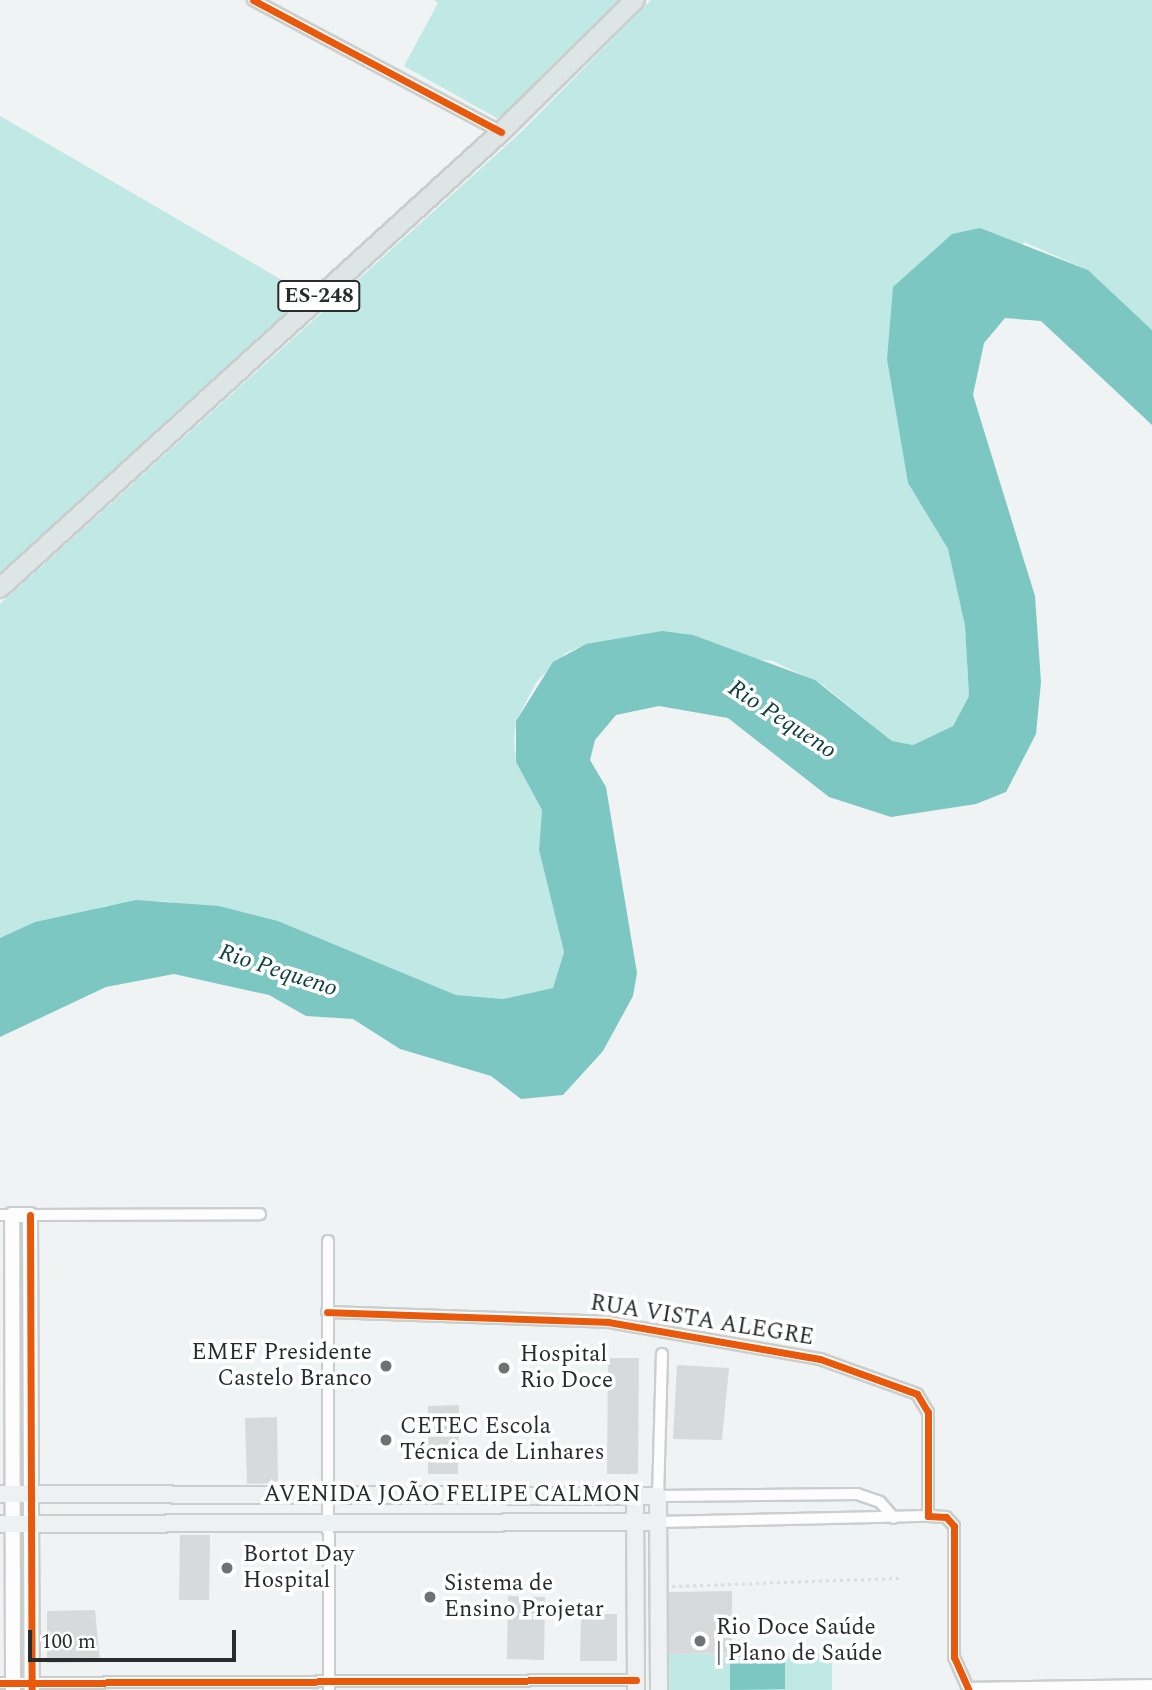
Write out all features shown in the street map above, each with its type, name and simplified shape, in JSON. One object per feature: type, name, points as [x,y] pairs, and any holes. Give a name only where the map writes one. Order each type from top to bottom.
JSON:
[{"type":"main road","name":"ES-248","points":[[0,588],[501,132],[635,0]]},
{"type":"main road","name":"AVENIDA JOÃO FELIPE CALMON","points":[[6,1494],[658,1496]]},
{"type":"main road","points":[[635,1496],[636,1685]]},
{"type":"main road","points":[[658,1496],[659,1690]]},
{"type":"main road","name":"AVENIDA JOÃO FELIPE CALMON","points":[[6,1524],[658,1522]]},
{"type":"main road","points":[[636,1685],[659,1659]]},
{"type":"street","points":[[253,0],[501,132]]},
{"type":"street","points":[[260,1214],[6,1215],[9,1685],[636,1685]]},
{"type":"street","points":[[30,1215],[32,1687]]},
{"type":"street","points":[[328,1241],[329,1686]]},
{"type":"street","name":"RUA VISTA ALEGRE","points":[[327,1312],[608,1322],[820,1359],[917,1394],[928,1412],[928,1516]]},
{"type":"street","points":[[658,1496],[662,1354]]},
{"type":"street","name":"AVENIDA JOÃO FELIPE CALMON","points":[[658,1496],[857,1494],[880,1502],[894,1518]]},
{"type":"street","points":[[928,1516],[946,1517],[954,1526],[954,1657],[969,1689],[1152,1685]]},
{"type":"street","name":"AVENIDA JOÃO FELIPE CALMON","points":[[658,1522],[928,1516]]},
{"type":"path","points":[[658,1586],[899,1578]]},
{"type":"shaded area","points":[[434,0],[627,0],[502,121],[404,66],[438,3]]},
{"type":"shaded area","points":[[651,0],[1152,0],[1152,330],[1088,270],[1024,242],[908,483],[948,549],[965,626],[969,696],[953,726],[913,745],[892,741],[823,685],[773,661],[586,644],[566,653],[537,681],[516,721],[514,740],[516,762],[542,810],[539,850],[564,952],[553,988],[503,999],[456,995],[278,921],[164,901],[105,906],[0,938],[0,604],[521,132]]},
{"type":"shaded area","points":[[0,116],[313,298],[0,578]]},
{"type":"shaded area","points":[[832,1653],[832,1690],[668,1690],[668,1654]]},
{"type":"water","name":"Rio Pequeno","points":[[980,228],[1088,270],[1152,330],[1152,425],[1041,321],[1005,318],[984,343],[973,395],[1035,596],[1041,682],[1036,734],[1006,792],[976,804],[891,817],[829,797],[728,718],[659,706],[616,715],[595,740],[590,760],[606,787],[637,973],[633,996],[603,1051],[563,1095],[521,1099],[491,1076],[400,1049],[353,1019],[306,1016],[269,995],[174,974],[106,987],[0,1037],[0,938],[35,922],[136,900],[219,906],[278,921],[456,995],[503,999],[553,988],[564,952],[539,850],[542,810],[516,762],[516,721],[553,662],[586,644],[662,631],[693,635],[815,680],[892,741],[913,745],[953,726],[969,696],[965,626],[948,549],[908,483],[887,359],[893,287],[952,234]]},
{"type":"water","points":[[730,1663],[785,1663],[785,1689],[730,1690]]},
{"type":"building","points":[[608,1358],[639,1358],[638,1474],[607,1474]]},
{"type":"building","points":[[677,1365],[729,1368],[722,1440],[673,1439]]},
{"type":"building","points":[[459,1405],[458,1474],[428,1474],[428,1406]]},
{"type":"building","points":[[277,1417],[278,1483],[247,1484],[245,1418]]},
{"type":"building","points":[[180,1535],[210,1535],[209,1600],[179,1600]]},
{"type":"building","points":[[732,1591],[732,1653],[669,1654],[669,1592]]},
{"type":"building","points":[[508,1596],[545,1597],[544,1660],[507,1659]]},
{"type":"building","points":[[95,1610],[100,1662],[47,1663],[47,1611]]},
{"type":"building","points":[[581,1614],[617,1614],[617,1661],[580,1661]]},
{"type":"cycle path","points":[[253,0],[501,132]]},
{"type":"cycle path","points":[[30,1215],[32,1690]]},
{"type":"cycle path","points":[[327,1312],[608,1322],[820,1359],[917,1394],[928,1412],[928,1516],[946,1517],[954,1526],[954,1657],[969,1690]]},
{"type":"cycle path","points":[[0,1683],[636,1680]]},
{"type":"place","name":"EMEF Presidente Castelo Branco","points":[[386,1366]]},
{"type":"place","name":"Hospital Rio Doce","points":[[504,1368]]},
{"type":"place","name":"CETEC Escola Técnica de Linhares","points":[[386,1440]]},
{"type":"place","name":"Bortot Day Hospital","points":[[227,1568]]},
{"type":"place","name":"Sistema de Ensino Projetar","points":[[430,1597]]},
{"type":"place","name":"Rio Doce Saúde | Plano de Saúde","points":[[700,1641]]}]
